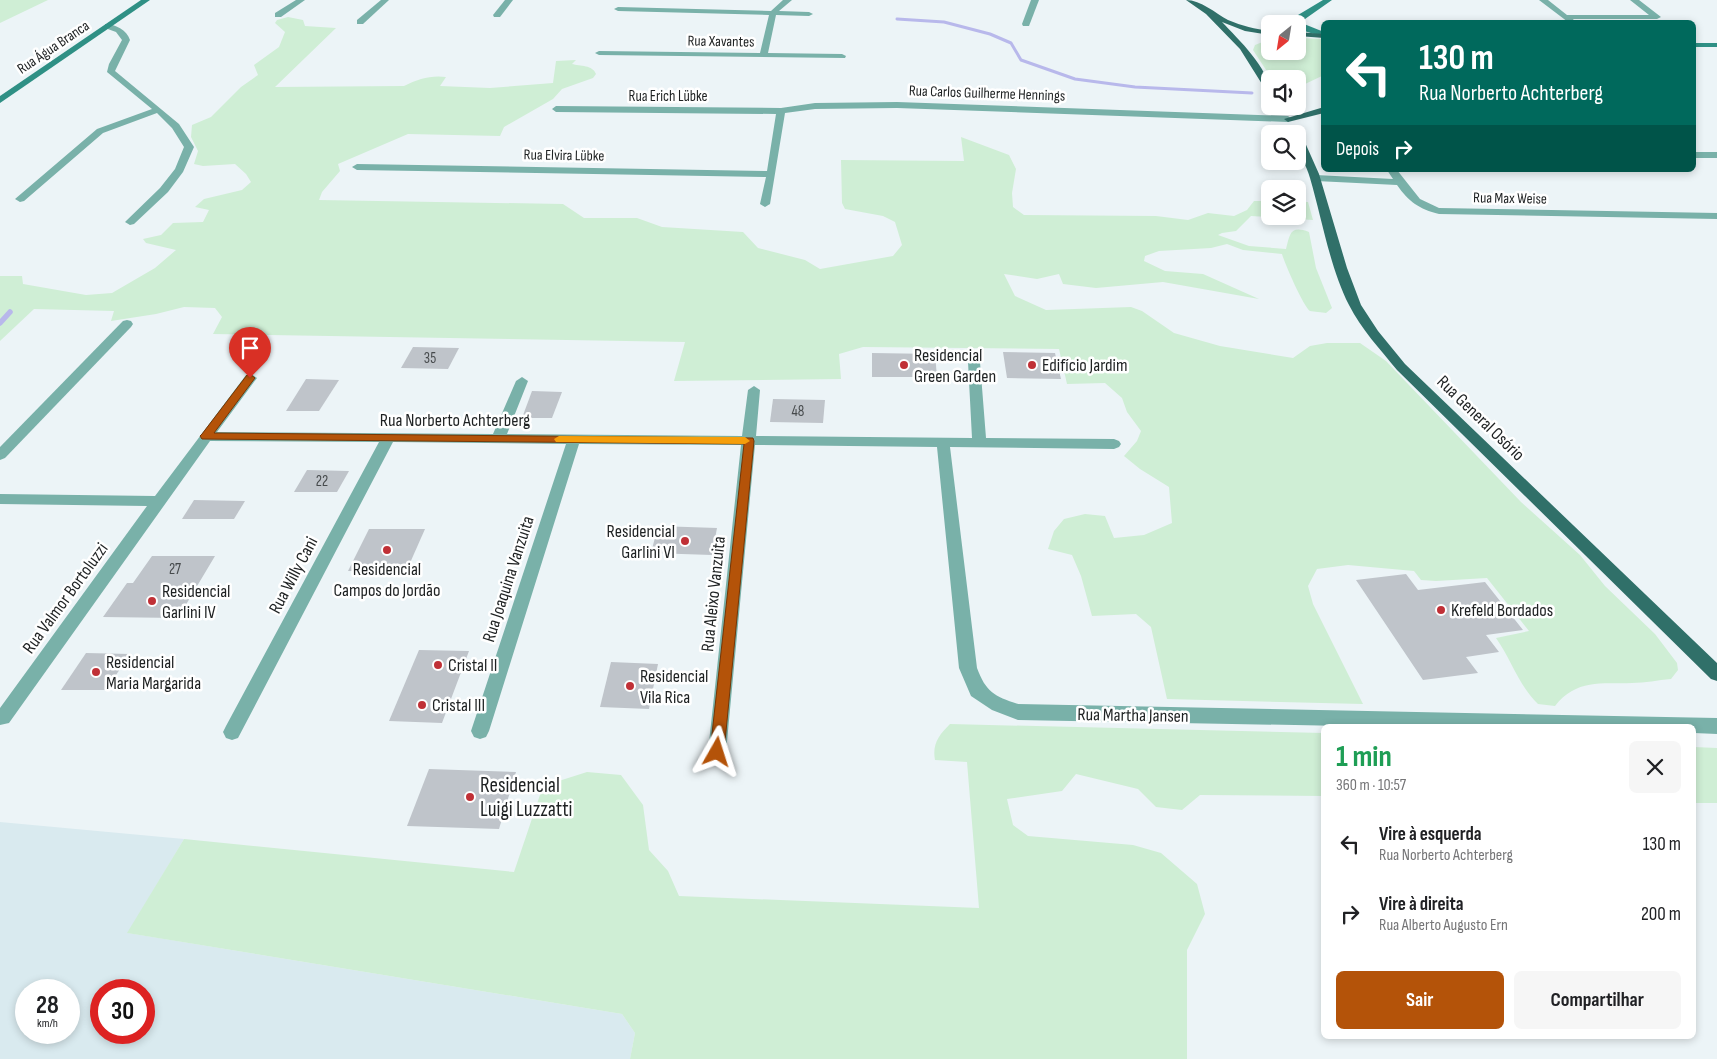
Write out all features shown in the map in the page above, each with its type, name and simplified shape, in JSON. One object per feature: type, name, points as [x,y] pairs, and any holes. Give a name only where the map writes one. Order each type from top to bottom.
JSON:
[{"type":"main road","points":[[1190,0],[1250,44]]},
{"type":"main road","points":[[1210,14],[1237,27],[1260,32]]},
{"type":"main road","points":[[1260,32],[1247,38],[1250,44],[1249,55],[1261,75]]},
{"type":"main road","points":[[1306,35],[1321,35]]},
{"type":"main road","points":[[1250,44],[1261,40]]},
{"type":"main road","points":[[1306,104],[1321,108]]},
{"type":"main road","points":[[1288,118],[1321,110]]},
{"type":"main road","points":[[1286,115],[1292,125]]},
{"type":"main road","name":"Rua General Osório","points":[[1306,156],[1316,178],[1341,268],[1355,306],[1373,332],[1401,367],[1717,674]]},
{"type":"street","name":"Rua Água Branca","points":[[0,100],[146,0]]},
{"type":"street","points":[[278,15],[301,0]]},
{"type":"street","points":[[360,22],[384,0]]},
{"type":"street","points":[[497,15],[510,0]]},
{"type":"street","points":[[612,18],[625,0]]},
{"type":"street","points":[[764,55],[773,13],[777,6],[788,0]]},
{"type":"street","points":[[1026,24],[1035,0]]},
{"type":"street","points":[[1306,15],[1328,0]]},
{"type":"street","points":[[1543,0],[1569,20]]},
{"type":"street","points":[[1565,17],[1657,17],[1634,0]]},
{"type":"street","points":[[618,9],[809,14]]},
{"type":"street","points":[[108,26],[118,29],[127,38],[126,43],[114,60],[111,72],[176,126],[189,147],[180,170],[164,190],[130,222]]},
{"type":"street","points":[[1306,29],[1321,34]]},
{"type":"street","points":[[1696,45],[1717,45]]},
{"type":"street","name":"Rua Xavantes","points":[[599,53],[842,56]]},
{"type":"street","name":"Rua Carlos Guilherme Hennings","points":[[780,111],[815,106],[897,105],[1288,118]]},
{"type":"street","name":"Rua Erich Lübke","points":[[556,109],[780,111]]},
{"type":"street","points":[[20,200],[100,132],[118,123],[159,110]]},
{"type":"street","points":[[764,204],[771,174],[780,111]]},
{"type":"street","points":[[1696,155],[1717,155]]},
{"type":"street","name":"Rua Elvira Lübke","points":[[357,167],[771,174]]},
{"type":"street","name":"Rua Max Weise","points":[[1393,172],[1416,204],[1439,211],[1717,216]]},
{"type":"street","points":[[1316,178],[1400,182]]},
{"type":"street","points":[[0,455],[127,324]]},
{"type":"street","points":[[974,362],[979,443]]},
{"type":"street","points":[[0,499],[159,501],[250,378]]},
{"type":"street","points":[[498,439],[522,382]]},
{"type":"street","name":"Rua Aleixo Vanzuita","points":[[717,752],[754,390]]},
{"type":"street","name":"Rua Norberto Achterberg","points":[[206,436],[943,443]]},
{"type":"street","name":"Rua Willy Cani","points":[[232,732],[388,438]]},
{"type":"street","name":"Rua Joaquina Vanzuita","points":[[480,731],[574,439]]},
{"type":"street","points":[[943,443],[1114,444]]},
{"type":"street","name":"Rua Martha Jansen","points":[[943,443],[968,668],[978,691],[998,705],[1018,712],[1617,724]]},
{"type":"street","name":"Rua Valmor Bortoluzzi","points":[[3,718],[159,501]]},
{"type":"street","name":"Rua Martha Jansen","points":[[1696,726],[1717,726]]},
{"type":"shaded area","points":[[0,822],[184,839],[128,933],[622,1014],[635,1033],[630,1059],[0,1059]]},
{"type":"green space","points":[[0,0],[48,0],[0,23]]},
{"type":"green space","points":[[288,17],[303,20],[305,26],[336,28],[275,87],[404,86],[430,77],[446,77],[440,86],[490,88],[553,83],[556,61],[576,60],[572,64],[589,67],[596,74],[593,78],[562,89],[553,99],[504,127],[500,136],[408,134],[338,164],[340,171],[322,192],[319,200],[563,204],[584,218],[637,218],[662,227],[743,232],[758,248],[805,260],[820,269],[893,256],[902,245],[895,222],[883,216],[845,209],[842,203],[841,160],[964,161],[961,137],[1009,155],[1016,169],[1012,193],[1013,207],[1024,215],[1156,216],[1188,220],[1208,213],[1234,216],[1247,210],[1254,201],[1261,201],[1261,217],[1251,216],[1236,231],[1218,235],[1249,246],[1286,249],[1290,235],[1294,230],[1309,232],[1316,268],[1332,308],[1326,313],[1310,311],[1307,308],[1282,254],[1243,250],[1227,244],[1211,248],[1159,251],[1145,256],[1144,261],[1165,271],[1203,274],[1259,299],[1163,282],[1096,288],[1063,284],[1059,274],[1037,279],[1004,274],[1015,296],[1046,310],[1131,307],[1142,311],[1174,333],[1220,346],[1293,358],[1310,346],[1327,343],[1360,343],[1386,361],[1521,502],[1580,555],[1605,586],[1655,634],[1677,663],[1678,670],[1671,679],[1590,685],[1572,691],[1555,706],[1538,704],[1520,681],[1496,638],[1529,631],[1487,578],[1421,580],[1414,571],[1348,565],[1317,569],[1308,586],[1313,604],[1363,704],[1167,699],[1151,627],[1136,614],[1092,616],[1081,576],[1072,555],[1048,549],[1054,531],[1064,519],[1085,514],[1105,516],[1114,538],[1144,535],[1172,523],[1169,487],[1140,469],[1124,456],[1137,441],[1141,431],[1127,412],[1122,398],[1105,383],[1067,384],[1059,349],[863,347],[839,354],[841,379],[674,381],[685,342],[213,334],[222,317],[215,308],[184,307],[156,314],[111,321],[114,311],[34,309],[0,341],[0,276],[22,276],[23,284],[86,295],[112,293],[155,268],[176,250],[146,243],[143,239],[161,235],[173,223],[203,222],[209,210],[195,207],[204,199],[242,190],[251,182],[246,174],[235,164],[203,166],[194,164],[198,151],[191,137],[192,125],[211,117],[241,87],[258,75],[254,65],[279,47],[285,32],[275,23],[277,20]]},
{"type":"green space","points":[[1306,38],[1321,39],[1321,76],[1306,84],[1306,70],[1266,70],[1253,50],[1255,45],[1261,43],[1261,60],[1306,60]]},
{"type":"green space","points":[[1306,202],[1308,202],[1313,220],[1306,220]]},
{"type":"green space","points":[[950,724],[1321,733],[1321,796],[1200,795],[1182,810],[1156,807],[1138,789],[1076,774],[1062,791],[1007,799],[1013,825],[1028,836],[1133,845],[1161,853],[1197,884],[1205,914],[1187,950],[1187,1059],[630,1059],[635,1033],[622,1014],[127,933],[184,839],[514,872],[543,786],[587,772],[621,775],[643,805],[649,850],[668,871],[679,896],[979,908],[967,762],[935,760],[934,754],[937,740]]},
{"type":"green space","points":[[1696,747],[1717,748],[1717,803],[1696,803]]},
{"type":"building","points":[[413,347],[459,348],[448,369],[401,368]]},
{"type":"building","name":"Edifício Jardim","points":[[1003,352],[1055,353],[1061,379],[1007,378]]},
{"type":"building","name":"Residencial Green Garden","points":[[872,353],[935,354],[937,377],[872,377]]},
{"type":"building","points":[[306,379],[339,380],[319,411],[286,411]]},
{"type":"building","points":[[532,391],[562,392],[552,418],[522,418]]},
{"type":"building","points":[[773,399],[825,400],[823,423],[770,422]]},
{"type":"building","points":[[307,470],[349,471],[337,492],[294,492]]},
{"type":"building","points":[[194,500],[245,501],[234,519],[182,519]]},
{"type":"building","name":"Residencial Garlini VI","points":[[658,526],[717,528],[712,555],[651,553]]},
{"type":"building","name":"Residencial Campos do Jordão","points":[[369,529],[425,529],[406,572],[348,571]]},
{"type":"building","points":[[152,556],[215,556],[178,618],[103,617],[127,583],[133,583]]},
{"type":"building","name":"Krefeld Bordados","points":[[1406,574],[1418,590],[1485,582],[1523,630],[1486,635],[1499,652],[1466,657],[1478,673],[1423,680],[1356,580]]},
{"type":"building","points":[[419,650],[469,651],[442,723],[389,721]]},
{"type":"building","name":"Residencial Maria Margarida","points":[[86,653],[130,654],[106,690],[61,690]]},
{"type":"building","name":"Residencial Vila Rica","points":[[611,662],[658,664],[649,709],[600,707]]},
{"type":"building","name":"Residencial Luigi Luzzatti","points":[[429,769],[516,772],[499,829],[407,826]]},
{"type":"waterway","points":[[897,19],[944,22],[990,34],[1011,43],[1021,60],[1075,79],[1135,87],[1252,93]]},
{"type":"waterway","points":[[0,323],[10,312]]},
{"type":"slow traffic","points":[[559,439],[745,441]]},
{"type":"place","name":"Residencial Green Garden","points":[[904,365]]},
{"type":"place","name":"Edifício Jardim","points":[[1032,365]]},
{"type":"place","name":"Residencial Garlini VI","points":[[685,541]]},
{"type":"place","name":"Residencial Campos do Jordão","points":[[387,550]]},
{"type":"place","name":"Residencial Garlini IV","points":[[152,601]]},
{"type":"place","name":"Krefeld Bordados","points":[[1441,610]]},
{"type":"place","name":"Cristal II","points":[[438,665]]},
{"type":"place","name":"Residencial Maria Margarida","points":[[96,672]]},
{"type":"place","name":"Residencial Vila Rica","points":[[630,686]]},
{"type":"place","name":"Cristal III","points":[[422,705]]},
{"type":"place","name":"Residencial Luigi Luzzatti","points":[[470,797]]},
{"type":"route","points":[[250,378],[206,436],[749,441],[717,752]]}]
